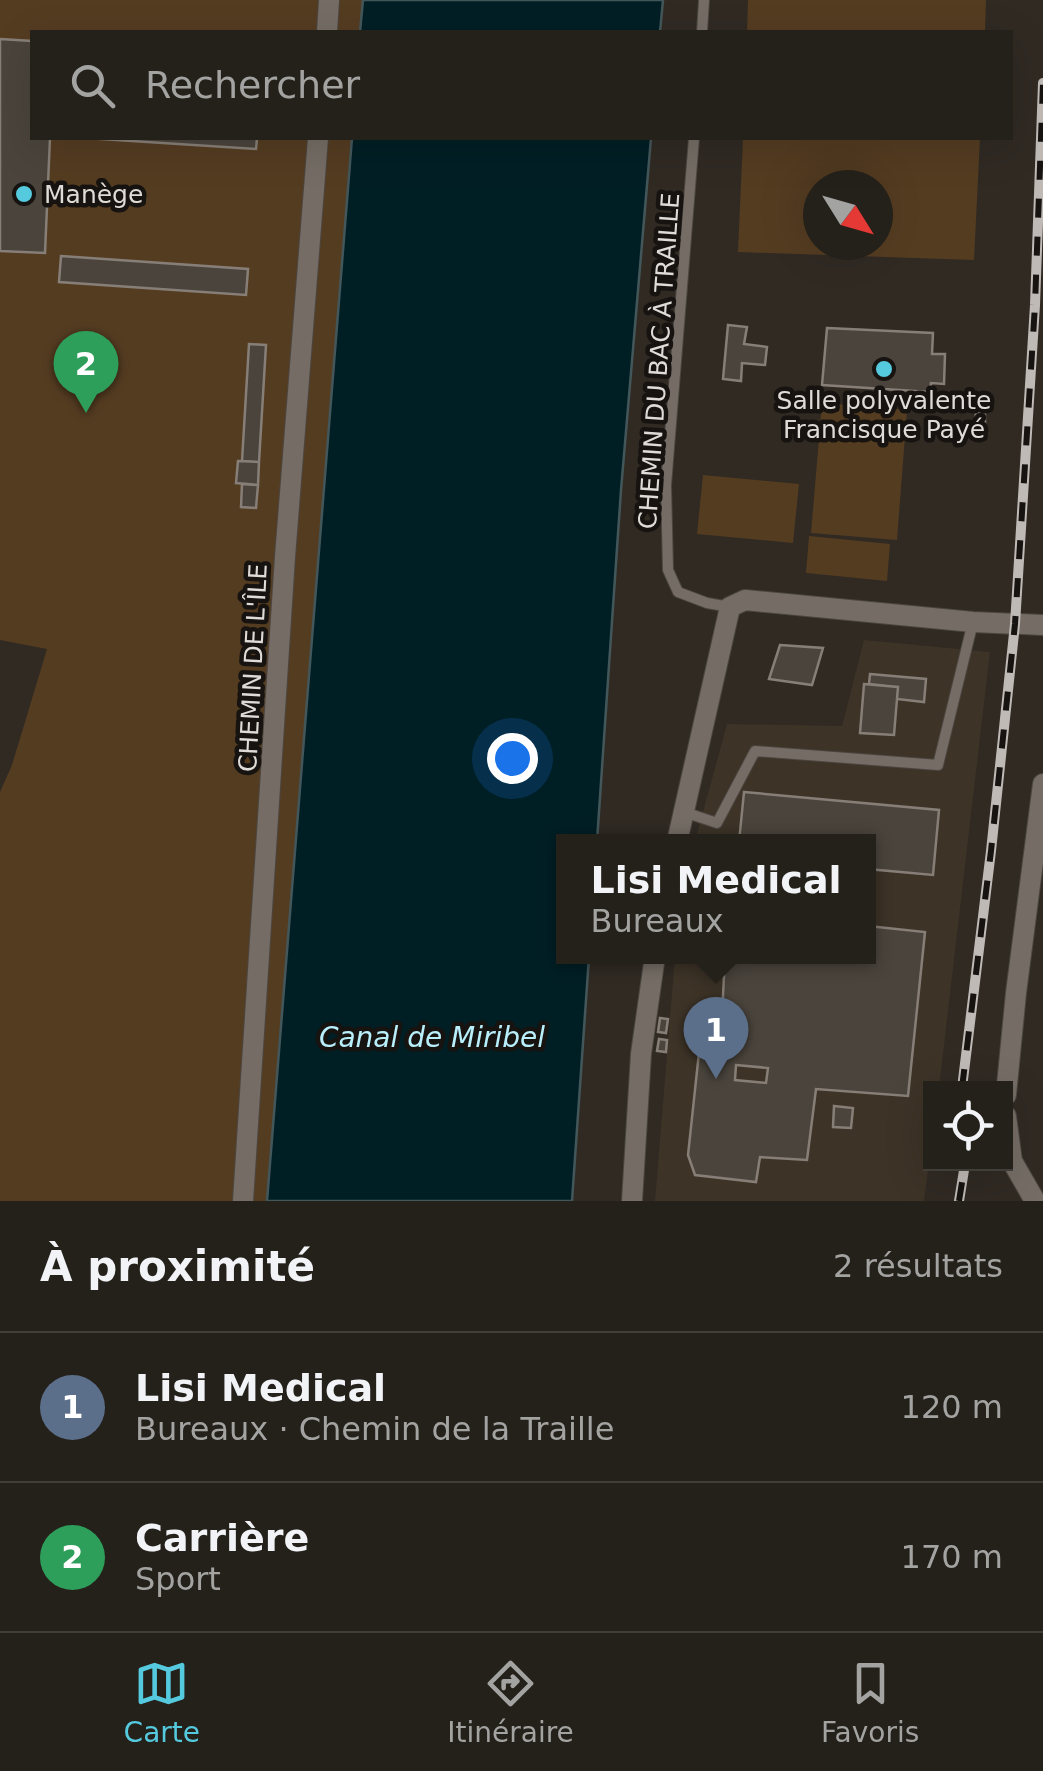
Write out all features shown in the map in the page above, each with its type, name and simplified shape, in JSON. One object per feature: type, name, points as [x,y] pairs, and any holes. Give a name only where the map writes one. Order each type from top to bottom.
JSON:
[{"type":"street","points":[[327,30],[330,0]]},
{"type":"street","name":"CHEMIN DE L'ÎLE","points":[[243,1201],[285,557],[318,140]]},
{"type":"street","points":[[679,834],[730,607],[745,600],[1043,625]]},
{"type":"street","points":[[1007,1081],[1043,784]]},
{"type":"street","points":[[632,1201],[641,1054],[653,964]]},
{"type":"street","points":[[1013,1163],[1036,1201]]},
{"type":"lane","points":[[702,30],[704,0]]},
{"type":"lane","name":"CHEMIN DU BAC À TRAILLE","points":[[694,140],[666,486],[668,570],[678,592],[730,607]]},
{"type":"lane","points":[[684,812],[717,823],[756,751],[938,765],[973,622]]},
{"type":"shaded area","points":[[0,0],[363,0],[360,30],[30,30],[30,140],[352,140],[320,538],[317,923],[290,1201],[0,1201],[0,792],[47,649],[0,640]]},
{"type":"shaded area","points":[[748,0],[986,0],[985,30],[747,30]]},
{"type":"shaded area","points":[[743,140],[980,140],[974,260],[893,257],[893,170],[803,170],[803,254],[738,252]]},
{"type":"shaded area","points":[[822,403],[907,410],[897,540],[811,533]]},
{"type":"shaded area","points":[[703,475],[799,484],[793,543],[697,534]]},
{"type":"shaded area","points":[[809,536],[890,544],[887,581],[806,573]]},
{"type":"shaded area","points":[[864,640],[990,652],[940,1081],[923,1081],[923,1171],[928,1171],[924,1201],[655,1201],[674,964],[876,964],[876,834],[697,834],[727,724],[842,726]]},
{"type":"water","points":[[363,0],[663,0],[660,30],[360,30]]},
{"type":"water","name":"Canal de Miribel","points":[[352,140],[651,140],[597,834],[556,834],[556,964],[589,964],[572,1201],[267,1201]]},
{"type":"building","name":"Manège","points":[[0,39],[30,41],[30,140],[50,140],[45,253],[0,251]]},
{"type":"building","points":[[116,140],[257,140],[256,149]]},
{"type":"building","points":[[61,256],[248,269],[246,295],[59,282]]},
{"type":"building","points":[[728,325],[747,327],[744,344],[767,347],[765,365],[742,363],[741,381],[723,379]]},
{"type":"building","name":"Salle polyvalente Francisque Payé","points":[[827,328],[933,333],[932,354],[945,354],[944,384],[931,383],[930,392],[822,385]]},
{"type":"building","points":[[249,344],[266,345],[259,462],[242,461]]},
{"type":"building","points":[[976,412],[985,413],[985,424],[975,424]]},
{"type":"building","points":[[238,461],[259,462],[258,485],[236,483]]},
{"type":"building","points":[[242,484],[258,485],[256,508],[241,507]]},
{"type":"building","points":[[780,645],[823,648],[812,685],[769,679]]},
{"type":"building","points":[[870,674],[926,679],[924,702],[897,699],[898,687],[869,684]]},
{"type":"building","points":[[864,684],[898,687],[894,735],[860,733]]},
{"type":"building","points":[[744,792],[939,810],[933,875],[876,870],[876,834],[740,834]]},
{"type":"building","points":[[876,927],[925,932],[908,1096],[816,1089],[807,1160],[760,1157],[756,1182],[695,1175],[688,1155],[703,1015],[722,1016],[725,964],[876,964]],"holes":[[[736,1065],[768,1068],[766,1083],[735,1080]]]},
{"type":"building","points":[[660,1018],[668,1019],[666,1033],[658,1032]]},
{"type":"building","points":[[659,1039],[667,1040],[666,1052],[657,1051]]},
{"type":"building","points":[[834,1106],[853,1108],[851,1128],[833,1127]]},
{"type":"railway","points":[[963,1081],[1015,624],[1035,305],[1043,83]]},
{"type":"railway","points":[[959,1201],[964,1171]]},
{"type":"place","name":"Manège","points":[[24,194]]},
{"type":"place","name":"Salle polyvalente Francisque Payé","points":[[884,369]]},
{"type":"place","name":"Carrière","points":[[86,413]]},
{"type":"place","name":"Lisi Medical","points":[[716,1079]]}]
